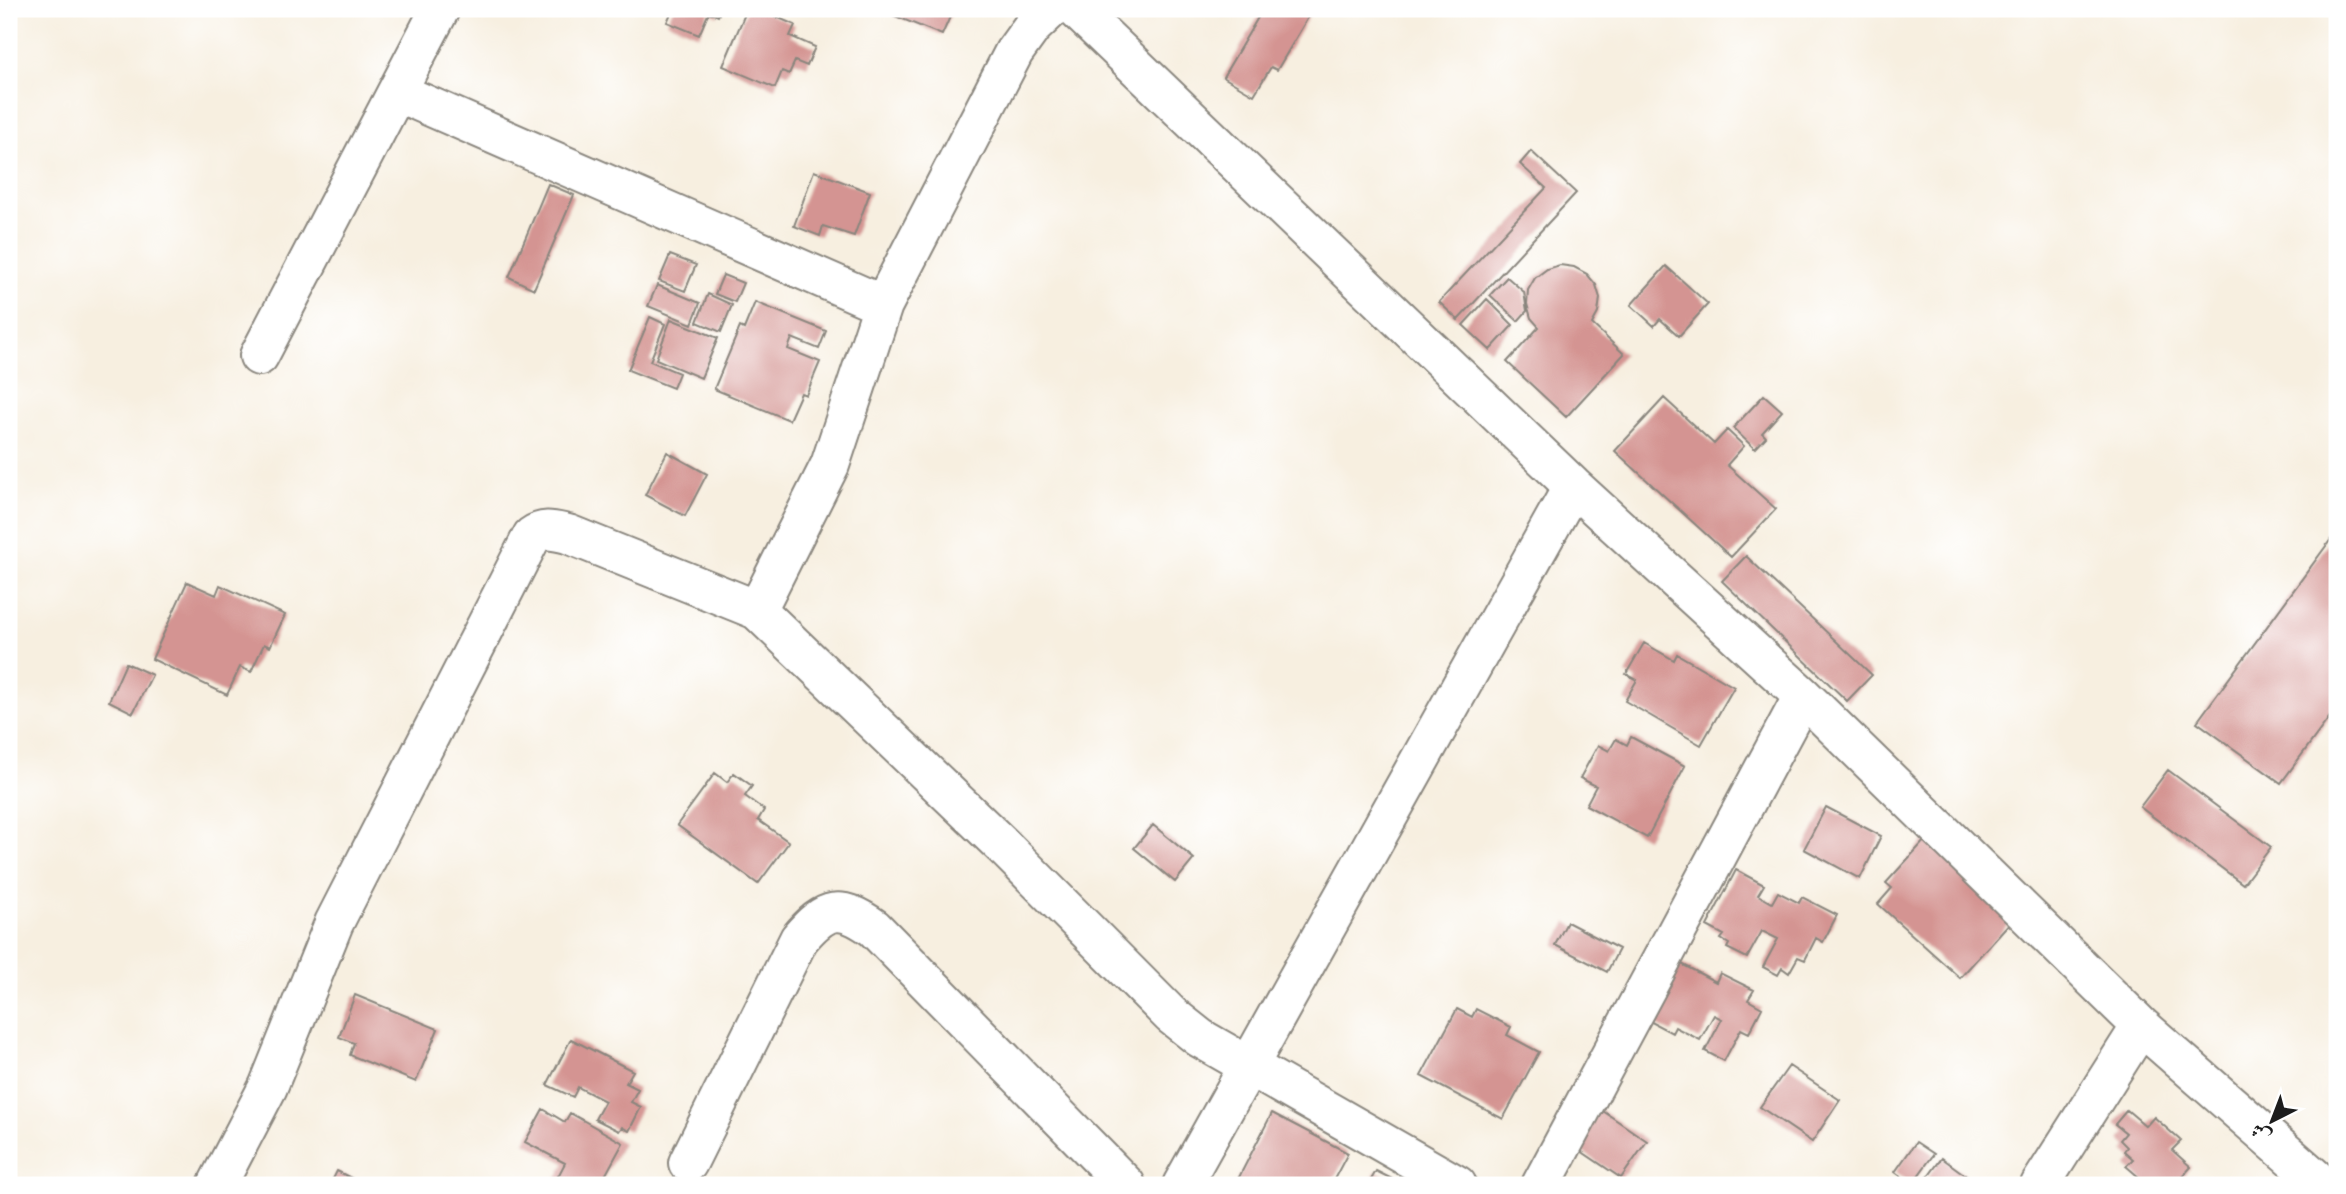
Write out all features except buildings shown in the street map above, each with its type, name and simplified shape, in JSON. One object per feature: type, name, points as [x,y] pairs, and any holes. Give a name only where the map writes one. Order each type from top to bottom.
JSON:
[{"type":"street","points":[[259,356],[440,9]]},
{"type":"street","points":[[757,610],[830,465],[883,305],[1014,52],[1032,27],[1051,9]]},
{"type":"street","points":[[1076,9],[1573,485],[1803,696],[2141,1026],[2323,1185]]},
{"type":"street","points":[[397,92],[883,305]]},
{"type":"street","points":[[1182,1185],[1573,485]]},
{"type":"street","points":[[217,1185],[268,1087],[334,923],[531,536],[548,529],[568,534],[757,610],[1003,846],[1171,1015],[1200,1038],[1457,1185]]},
{"type":"street","points":[[1541,1185],[1803,696]]},
{"type":"street","points":[[688,1163],[799,939],[817,920],[828,914],[844,911],[857,915],[874,928],[1126,1185]]},
{"type":"street","points":[[2040,1185],[2141,1026]]}]
